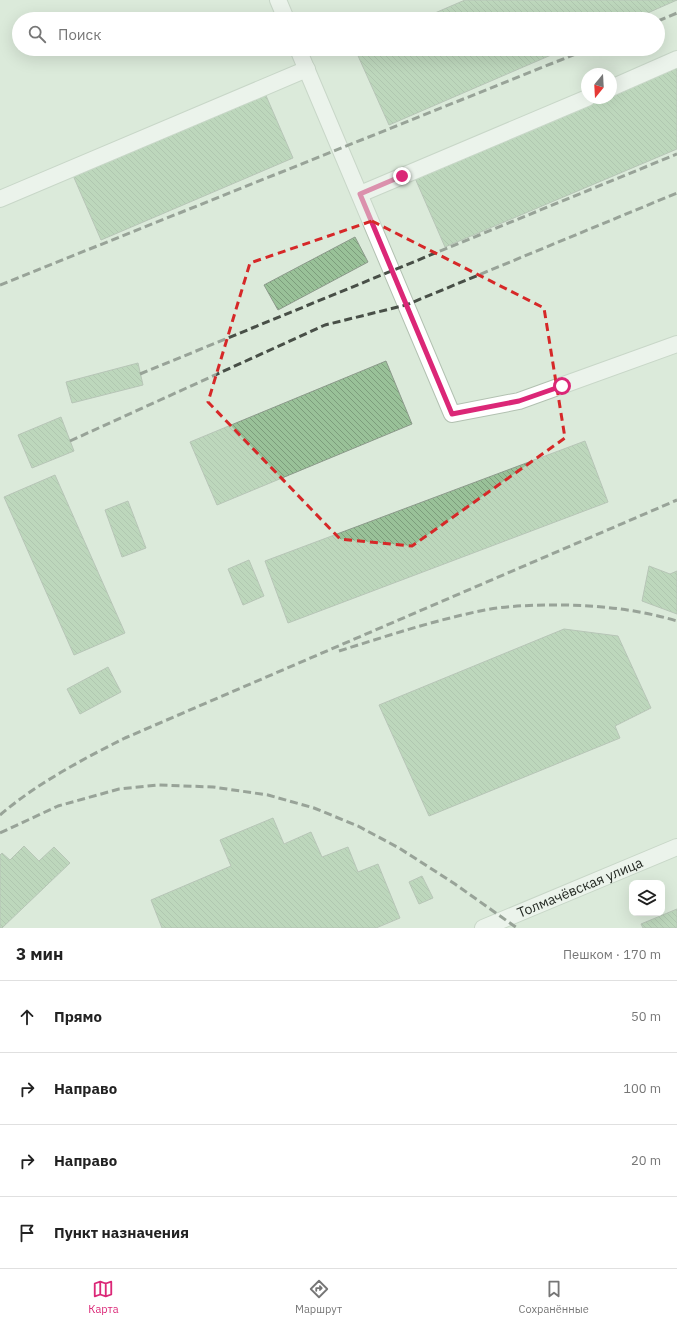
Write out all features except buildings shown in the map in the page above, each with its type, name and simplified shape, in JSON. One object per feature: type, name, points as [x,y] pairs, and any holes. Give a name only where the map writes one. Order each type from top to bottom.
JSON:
[{"type":"street","points":[[278,0],[283,12]]},
{"type":"street","points":[[301,56],[452,414],[519,401],[677,344]]},
{"type":"street","points":[[617,85],[677,60]]},
{"type":"street","points":[[0,199],[307,69]]},
{"type":"street","points":[[360,194],[581,101]]},
{"type":"street","name":"Толмачёвская улица","points":[[483,928],[677,847]]},
{"type":"highlighted area","points":[[372,221],[544,308],[565,438],[412,546],[340,539],[208,402],[250,263]]},
{"type":"railway","points":[[665,18],[677,13]]},
{"type":"railway","points":[[0,285],[571,56]]},
{"type":"railway","points":[[140,374],[677,154]]},
{"type":"railway","points":[[70,441],[325,325],[406,305],[677,193]]},
{"type":"railway","points":[[0,815],[29,793],[76,763],[125,738],[677,500]]},
{"type":"railway","points":[[339,651],[448,619],[505,607],[546,605],[595,606],[636,611],[677,621]]},
{"type":"railway","points":[[0,833],[58,806],[119,789],[158,785],[213,787],[268,795],[314,808],[358,826],[399,848],[455,884],[517,928]]},
{"type":"route","points":[[402,176],[360,194],[452,414],[519,401],[562,386]]}]
